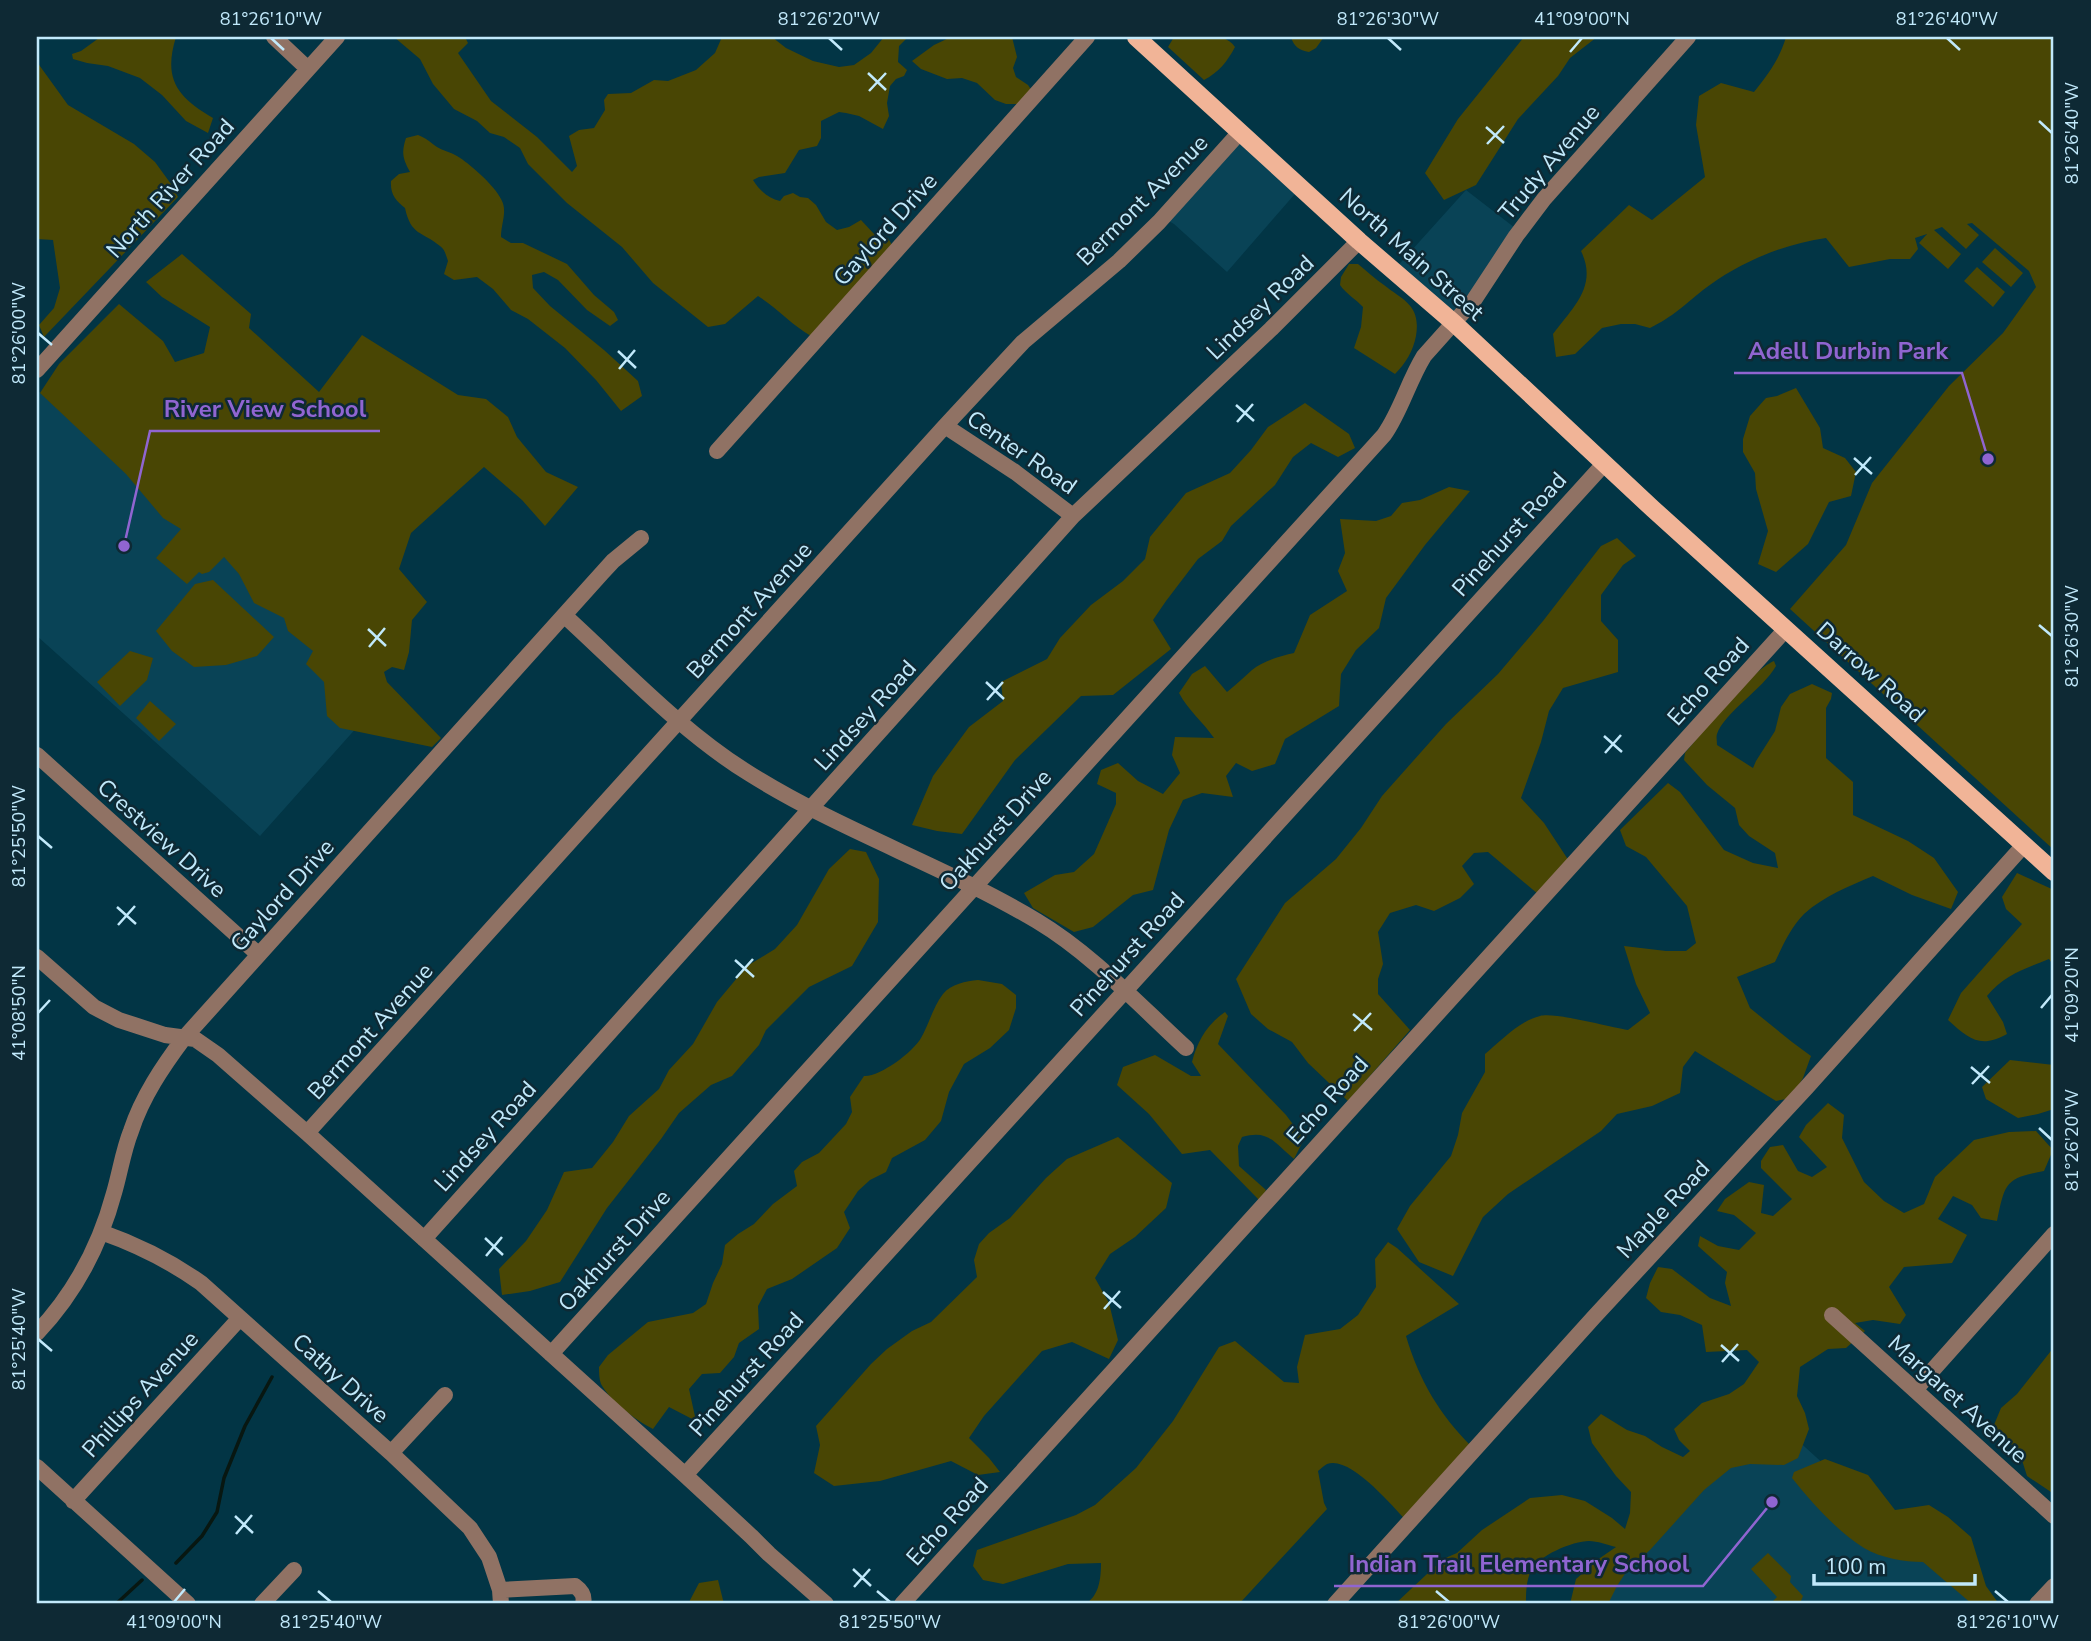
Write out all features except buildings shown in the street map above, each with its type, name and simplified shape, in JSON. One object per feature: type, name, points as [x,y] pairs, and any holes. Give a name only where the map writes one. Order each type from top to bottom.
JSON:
[{"type":"main road","name":"North Main Street","points":[[1136,37],[1359,241],[1454,323],[1653,509]]},
{"type":"main road","name":"Darrow Road","points":[[1653,509],[2054,872]]},
{"type":"street","points":[[274,37],[308,69]]},
{"type":"street","name":"North River Road","points":[[37,370],[337,37]]},
{"type":"street","name":"Gaylord Drive","points":[[717,451],[1087,37]]},
{"type":"street","name":"Trudy Avenue","points":[[1454,323],[1480,291],[1519,231],[1544,199],[1688,37]]},
{"type":"street","name":"Bermont Avenue","points":[[307,1133],[1023,342],[1119,261],[1159,222],[1240,132]]},
{"type":"street","name":"Lindsey Road","points":[[424,1239],[1073,516],[1271,329],[1359,241]]},
{"type":"street","name":"Oakhurst Drive","points":[[551,1354],[1384,435],[1399,411],[1418,366],[1454,323]]},
{"type":"street","points":[[37,343],[50,355]]},
{"type":"street","name":"Center Road","points":[[945,426],[1015,472],[1073,516]]},
{"type":"street","name":"Pinehurst Road","points":[[685,1475],[1604,464]]},
{"type":"street","name":"Gaylord Drive","points":[[37,1333],[73,1286],[101,1232],[139,1111],[184,1038],[613,561],[641,538]]},
{"type":"street","points":[[565,616],[679,720],[746,772],[812,808],[975,887],[1061,937],[1186,1048]]},
{"type":"street","name":"Echo Road","points":[[902,1604],[1786,629]]},
{"type":"street","name":"Crestview Drive","points":[[37,755],[258,954]]},
{"type":"street","name":"Maple Road","points":[[1335,1604],[1594,1317],[1807,1088],[2024,845]]},
{"type":"street","points":[[37,957],[94,1007],[119,1020],[165,1035],[195,1039],[218,1055],[826,1604]]},
{"type":"street","name":"Cathy Drive","points":[[101,1232],[151,1251],[201,1283],[391,1453],[470,1528],[489,1557],[500,1597]]},
{"type":"street","points":[[1915,1390],[2054,1234]]},
{"type":"street","name":"Margaret Avenue","points":[[1832,1315],[2054,1517]]},
{"type":"street","name":"Phillips Avenue","points":[[73,1501],[240,1318]]},
{"type":"street","points":[[391,1453],[444,1395]]},
{"type":"street","points":[[37,1467],[188,1604]]},
{"type":"street","points":[[262,1604],[294,1570]]},
{"type":"street","points":[[500,1597],[575,1586],[581,1591],[583,1604]]},
{"type":"street","points":[[2037,1604],[2054,1586]]},
{"type":"shaded area","points":[[1216,36],[1235,47],[1222,66],[1204,80],[1168,47],[1174,37]]},
{"type":"shaded area","points":[[176,37],[171,64],[176,85],[190,102],[213,118],[208,133],[186,121],[162,95],[140,78],[108,66],[73,59],[72,54],[99,38]]},
{"type":"shaded area","points":[[394,37],[465,37],[468,43],[458,53],[491,101],[537,137],[572,172],[577,166],[569,136],[579,130],[594,128],[605,110],[604,100],[608,94],[631,93],[654,80],[668,81],[696,70],[715,53],[722,37],[772,37],[786,48],[813,61],[839,67],[854,65],[871,53],[884,37],[908,37],[899,46],[898,62],[907,70],[904,76],[896,79],[890,86],[887,103],[889,116],[883,129],[859,116],[839,112],[821,121],[821,138],[817,146],[799,150],[785,173],[753,180],[764,193],[776,200],[780,201],[784,196],[793,193],[808,198],[816,205],[826,222],[837,230],[861,220],[875,235],[888,238],[892,245],[811,336],[758,296],[725,324],[708,327],[653,283],[622,247],[567,203],[528,164],[520,148],[504,137],[490,133],[477,121],[454,109],[433,84],[420,59]]},
{"type":"shaded area","points":[[951,37],[1012,37],[1017,57],[1013,68],[1016,77],[1032,91],[1017,104],[1006,104],[995,100],[977,83],[962,78],[947,79],[921,69],[912,61]]},
{"type":"shaded area","points":[[1291,37],[1324,37],[1316,48],[1309,52],[1297,48]]},
{"type":"shaded area","points":[[1524,37],[1597,37],[1570,58],[1558,76],[1518,119],[1476,185],[1444,200],[1425,173],[1458,119]]},
{"type":"shaded area","points":[[1786,37],[2054,37],[2054,850],[1790,609],[1846,545],[1872,483],[1949,386],[2003,333],[2036,287],[2029,271],[1972,223],[1967,224],[1979,235],[1966,249],[1942,227],[1934,230],[1961,254],[1948,269],[1919,243],[1927,234],[1915,238],[1918,249],[1910,259],[1890,259],[1849,267],[1826,238],[1777,250],[1746,263],[1717,280],[1672,315],[1650,328],[1621,324],[1602,328],[1575,354],[1556,357],[1553,334],[1575,305],[1585,286],[1587,275],[1581,251],[1629,205],[1652,220],[1705,177],[1696,125],[1699,96],[1721,83],[1754,92],[1773,66]]},
{"type":"shaded area","points":[[37,62],[68,105],[134,144],[155,162],[178,197],[44,337],[39,325],[54,308],[60,288],[53,240],[37,239]]},
{"type":"shaded area","points":[[1240,132],[1301,187],[1227,272],[1174,224],[1163,218]]},
{"type":"shaded area","points":[[418,135],[462,159],[493,188],[504,208],[501,237],[511,243],[523,243],[567,264],[594,295],[614,312],[618,320],[610,326],[587,310],[558,280],[544,272],[532,275],[533,288],[550,306],[638,381],[642,396],[621,411],[565,348],[528,319],[511,310],[493,289],[477,277],[454,280],[444,274],[448,261],[443,249],[410,224],[405,208],[396,200],[392,190],[391,181],[399,174],[410,172],[404,156],[406,138]]},
{"type":"shaded area","points":[[1466,190],[1519,231],[1454,323],[1393,271]]},
{"type":"shaded area","points":[[1995,248],[2023,273],[2011,287],[1982,262]]},
{"type":"shaded area","points":[[182,254],[251,314],[249,328],[319,392],[362,335],[458,395],[486,399],[508,417],[517,437],[546,472],[578,487],[545,526],[522,500],[484,467],[411,533],[399,569],[427,602],[412,620],[404,670],[392,667],[384,672],[387,682],[441,738],[432,747],[340,728],[327,716],[324,682],[306,664],[313,651],[288,631],[284,618],[254,603],[239,574],[224,557],[209,572],[199,572],[187,584],[156,558],[181,529],[163,518],[126,474],[40,393],[59,364],[119,304],[163,341],[175,362],[204,353],[210,327],[162,297],[146,282]]},
{"type":"shaded area","points":[[1349,264],[1358,264],[1404,300],[1416,317],[1415,341],[1395,374],[1354,348],[1361,327],[1363,307],[1340,285],[1341,277]]},
{"type":"shaded area","points":[[1977,267],[2005,292],[1993,307],[1964,281]]},
{"type":"shaded area","points":[[1796,388],[1820,428],[1823,448],[1845,458],[1856,472],[1851,496],[1829,502],[1808,544],[1776,572],[1758,564],[1768,531],[1756,489],[1755,473],[1743,452],[1743,439],[1750,416],[1766,398]]},
{"type":"shaded area","points":[[37,390],[383,698],[260,836],[37,636]]},
{"type":"shaded area","points":[[1305,403],[1349,434],[1355,448],[1338,457],[1311,443],[1293,457],[1275,485],[1231,526],[1222,541],[1198,559],[1153,620],[1171,649],[1113,695],[1081,696],[1015,760],[962,834],[912,825],[933,776],[969,727],[1003,701],[1001,682],[1047,659],[1060,638],[1091,605],[1123,581],[1145,559],[1150,537],[1186,493],[1230,473],[1268,427]]},
{"type":"shaded area","points":[[1449,487],[1470,491],[1386,598],[1379,628],[1356,650],[1341,674],[1339,706],[1285,739],[1275,764],[1252,771],[1236,763],[1226,776],[1233,797],[1202,793],[1183,800],[1169,830],[1153,890],[1133,895],[1093,927],[1074,932],[1033,908],[1024,893],[1055,875],[1074,872],[1094,854],[1116,804],[1116,793],[1097,784],[1101,770],[1118,763],[1138,781],[1163,794],[1180,773],[1172,755],[1175,737],[1214,738],[1179,693],[1192,674],[1205,666],[1227,692],[1261,664],[1294,653],[1310,615],[1347,591],[1338,571],[1345,553],[1340,519],[1376,521],[1391,516],[1402,503],[1420,500]]},
{"type":"shaded area","points":[[1617,538],[1636,556],[1623,565],[1601,595],[1601,621],[1618,640],[1618,672],[1563,688],[1549,711],[1521,798],[1544,823],[1569,861],[1538,894],[1488,852],[1474,853],[1462,866],[1474,884],[1460,898],[1434,911],[1416,905],[1390,913],[1378,932],[1383,964],[1378,979],[1378,994],[1410,1030],[1348,1101],[1308,1063],[1292,1042],[1268,1029],[1251,1014],[1236,979],[1285,903],[1336,859],[1382,796],[1446,724],[1498,674],[1601,546]]},
{"type":"shaded area","points":[[213,580],[274,637],[257,656],[226,665],[194,667],[172,651],[156,631],[195,584]]},
{"type":"shaded area","points":[[130,651],[153,658],[147,680],[120,706],[97,682]]},
{"type":"shaded area","points":[[1774,661],[1776,666],[1770,675],[1721,726],[1717,745],[1753,768],[1775,731],[1781,707],[1790,694],[1812,684],[1832,693],[1826,708],[1826,758],[1853,782],[1853,815],[1908,841],[1934,858],[1958,892],[1951,909],[1912,895],[1873,876],[1820,902],[1795,925],[1775,962],[1737,977],[1750,1008],[1811,1056],[1803,1078],[1791,1098],[1776,1101],[1695,1051],[1683,1067],[1680,1093],[1652,1106],[1617,1114],[1601,1131],[1508,1194],[1483,1217],[1453,1276],[1419,1262],[1397,1229],[1410,1206],[1451,1156],[1462,1113],[1485,1072],[1485,1054],[1517,1027],[1540,1016],[1569,1018],[1628,1030],[1650,1013],[1636,984],[1624,946],[1686,951],[1696,943],[1687,906],[1646,857],[1626,846],[1620,830],[1668,783],[1680,792],[1724,850],[1753,863],[1778,868],[1775,853],[1749,836],[1739,825],[1735,808],[1707,785],[1684,760],[1685,753],[1728,702],[1753,676]]},
{"type":"shaded area","points":[[150,701],[176,724],[159,741],[136,718]]},
{"type":"shaded area","points":[[850,849],[866,852],[879,879],[878,922],[852,966],[809,987],[766,1030],[759,1045],[732,1076],[711,1085],[679,1113],[607,1208],[560,1282],[530,1291],[502,1295],[499,1269],[526,1241],[547,1210],[564,1172],[592,1168],[629,1116],[659,1089],[669,1070],[693,1044],[717,1002],[747,966],[775,949],[797,925],[829,869]]},
{"type":"shaded area","points":[[2017,873],[2054,890],[2054,966],[2049,959],[2015,973],[2000,983],[1987,996],[2007,1034],[1989,1041],[1975,1040],[1948,1020],[1961,993],[2022,924],[2006,909],[2002,897]]},
{"type":"shaded area","points":[[978,980],[1002,984],[1016,995],[1016,1008],[1009,1030],[990,1048],[964,1064],[949,1092],[941,1121],[925,1140],[892,1158],[886,1172],[870,1180],[858,1191],[844,1212],[850,1228],[837,1248],[792,1279],[767,1289],[758,1306],[759,1329],[739,1343],[734,1357],[720,1373],[702,1374],[689,1389],[696,1421],[669,1407],[653,1429],[624,1410],[600,1382],[599,1367],[608,1355],[648,1322],[693,1313],[706,1304],[722,1264],[725,1245],[754,1224],[773,1204],[797,1186],[794,1171],[802,1162],[819,1153],[846,1124],[852,1112],[850,1097],[864,1076],[887,1068],[911,1050],[921,1038],[936,1004],[946,991],[959,984]]},
{"type":"shaded area","points":[[1225,1012],[1228,1016],[1218,1044],[1286,1115],[1304,1139],[1294,1159],[1265,1136],[1242,1137],[1238,1146],[1239,1166],[1266,1190],[1260,1201],[1210,1150],[1182,1154],[1149,1114],[1117,1085],[1123,1067],[1155,1055],[1191,1076],[1201,1076],[1192,1062],[1197,1047],[1208,1028]]},
{"type":"shaded area","points":[[2010,1060],[2054,1065],[2054,1109],[2018,1118],[1986,1099],[1982,1087]]},
{"type":"shaded area","points":[[1828,1103],[1844,1115],[1842,1138],[1864,1182],[1884,1201],[1904,1213],[1924,1204],[1935,1177],[1974,1140],[2009,1132],[2036,1131],[2053,1150],[2044,1171],[2021,1176],[2009,1184],[2002,1198],[1997,1221],[1981,1218],[1972,1205],[1953,1196],[1938,1219],[1967,1235],[1952,1263],[1904,1267],[1889,1287],[1906,1315],[1900,1324],[1873,1320],[1855,1323],[1865,1331],[1846,1348],[1828,1349],[1800,1367],[1797,1396],[1809,1429],[1798,1458],[1784,1465],[1750,1464],[1731,1468],[1704,1490],[1650,1550],[1628,1569],[1609,1602],[1611,1604],[1570,1604],[1576,1579],[1616,1547],[1589,1541],[1556,1550],[1535,1565],[1528,1579],[1526,1604],[1395,1604],[1443,1559],[1457,1553],[1482,1530],[1530,1498],[1562,1495],[1585,1501],[1625,1529],[1630,1513],[1631,1492],[1592,1443],[1588,1427],[1601,1414],[1683,1457],[1690,1451],[1679,1440],[1674,1429],[1702,1403],[1729,1394],[1744,1384],[1759,1362],[1747,1350],[1706,1352],[1702,1325],[1680,1315],[1661,1312],[1646,1298],[1650,1283],[1658,1267],[1672,1269],[1710,1298],[1731,1306],[1725,1283],[1727,1272],[1698,1246],[1700,1236],[1718,1246],[1739,1250],[1756,1233],[1734,1215],[1717,1211],[1725,1199],[1749,1182],[1764,1185],[1761,1213],[1773,1216],[1792,1199],[1761,1168],[1761,1161],[1770,1147],[1783,1145],[1798,1171],[1812,1177],[1827,1167],[1799,1137],[1806,1125]]},
{"type":"shaded area","points":[[1118,1137],[1172,1183],[1166,1208],[1135,1237],[1110,1254],[1095,1278],[1109,1303],[1118,1340],[1109,1359],[1072,1342],[1042,1351],[984,1416],[969,1438],[1000,1472],[978,1475],[951,1461],[880,1481],[834,1486],[814,1473],[820,1445],[816,1426],[887,1349],[912,1331],[931,1322],[977,1277],[974,1260],[979,1244],[1010,1218],[1067,1159]]},
{"type":"shaded area","points":[[1388,1242],[1459,1304],[1406,1336],[1417,1367],[1432,1396],[1472,1447],[1406,1520],[1358,1474],[1336,1463],[1327,1464],[1318,1471],[1327,1509],[1239,1604],[1084,1604],[1096,1592],[1101,1563],[1068,1564],[1003,1584],[983,1580],[973,1566],[977,1550],[1076,1515],[1095,1505],[1136,1468],[1173,1421],[1219,1347],[1235,1341],[1284,1382],[1299,1383],[1297,1367],[1305,1335],[1340,1329],[1358,1315],[1376,1287],[1375,1259]]},
{"type":"shaded area","points":[[2054,1347],[2054,1494],[2027,1476],[2021,1457],[2004,1435],[1989,1437],[2001,1408],[2017,1394]]},
{"type":"shaded area","points":[[1763,1409],[1978,1604],[1604,1604],[1594,1595]]},
{"type":"shaded area","points":[[1825,1459],[1868,1475],[1895,1510],[1929,1505],[1948,1517],[1971,1537],[1986,1586],[1999,1604],[1972,1604],[1923,1562],[1878,1554],[1864,1548],[1844,1533],[1816,1507],[1792,1478],[1794,1472]]},
{"type":"shaded area","points":[[1768,1553],[1791,1576],[1790,1582],[1803,1596],[1801,1601],[1805,1604],[1770,1604],[1777,1597],[1751,1569]]},
{"type":"shaded area","points":[[718,1580],[724,1604],[688,1604],[699,1583]]},
{"type":"waterway","points":[[176,1563],[202,1536],[217,1512],[224,1478],[245,1426],[272,1377]]},
{"type":"waterway","points":[[116,1604],[142,1580]]},
{"type":"place","name":"Adell Durbin Park","points":[[1988,459]]},
{"type":"place","name":"River View School","points":[[124,546]]},
{"type":"place","name":"Indian Trail Elementary School","points":[[1772,1502]]}]
